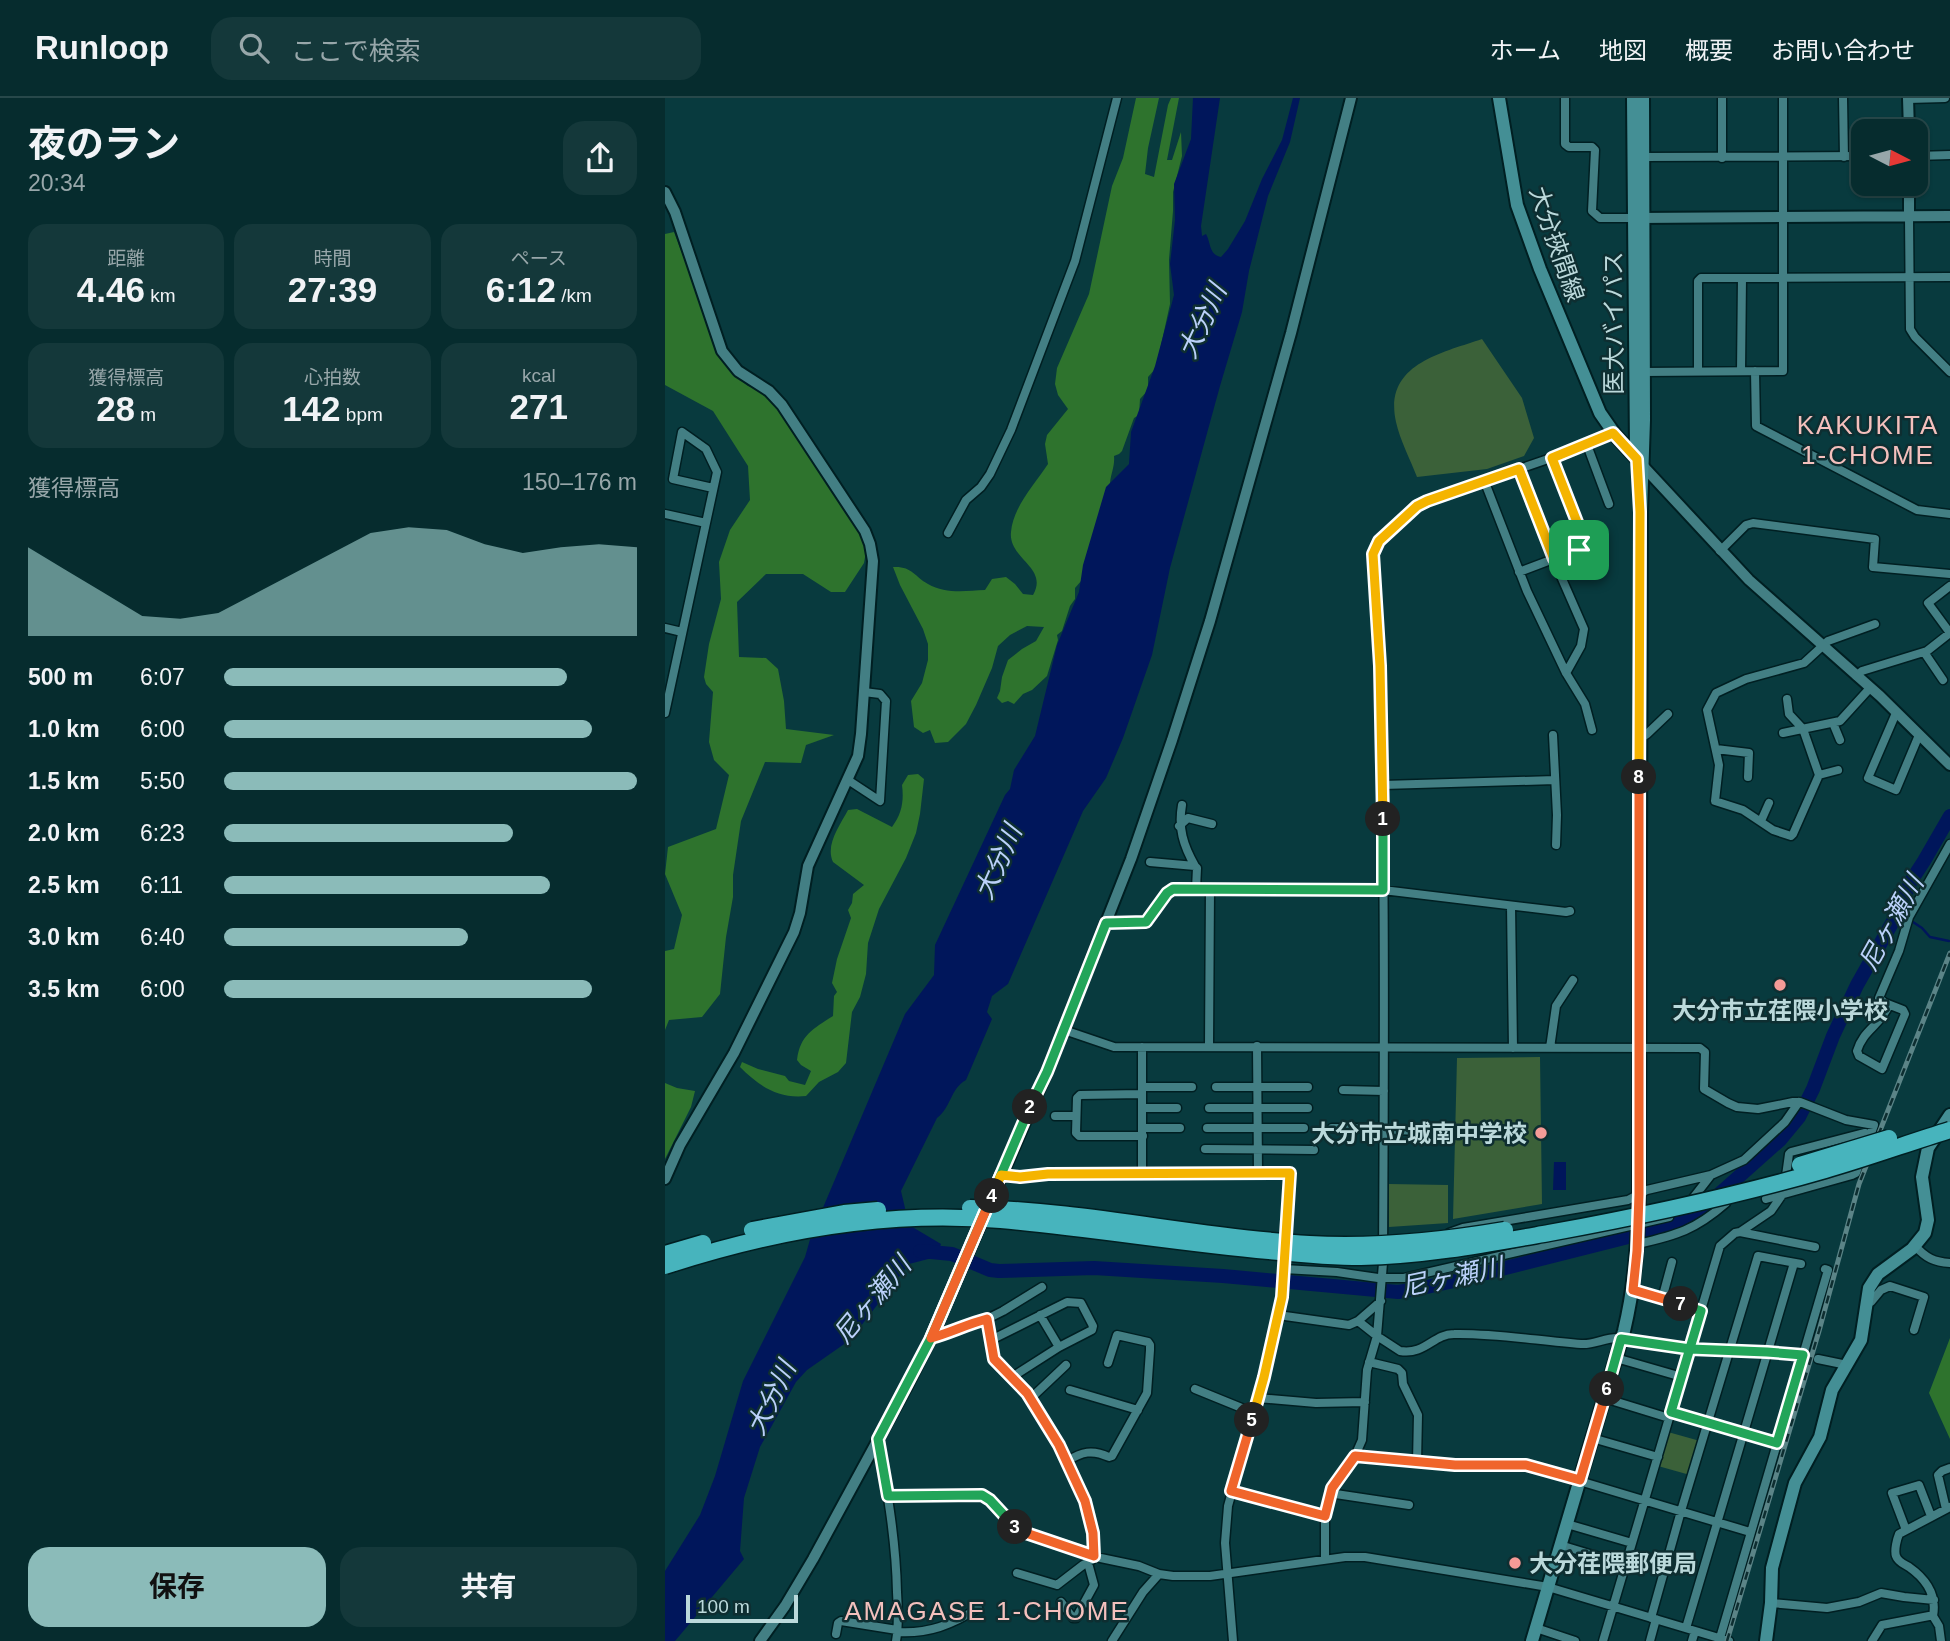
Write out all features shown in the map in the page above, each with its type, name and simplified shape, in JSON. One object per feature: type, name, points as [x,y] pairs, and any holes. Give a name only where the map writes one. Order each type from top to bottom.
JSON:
[{"type":"highway","points":[[665,1254],[782,1223],[844,1213],[958,1208],[1052,1213],[1308,1244],[1398,1244],[1490,1232],[1669,1198],[1818,1161],[1950,1117]]},
{"type":"highway","points":[[665,1266],[751,1241],[823,1227],[884,1220],[957,1218],[1001,1220],[1304,1254],[1365,1257],[1423,1253],[1583,1227],[1723,1195],[1824,1170],[1950,1130]]},
{"type":"main road","name":"大分挾間線","points":[[1499,98],[1523,226],[1596,404],[1613,433],[1640,462]]},
{"type":"main road","name":"医大バイパス","points":[[1633,98],[1639,218],[1639,738]]},
{"type":"main road","name":"医大バイパス","points":[[1639,218],[1643,98]]},
{"type":"main road","points":[[1534,1635],[1616,1358],[1633,1290],[1638,1244],[1639,1194],[1639,738]]},
{"type":"main road","points":[[1766,1641],[1772,1568],[1793,1488],[1820,1437],[1832,1390],[1861,1340],[1869,1288],[1878,1274],[1918,1249],[1925,1233],[1928,1220],[1922,1177],[1928,1148],[1950,1117]]},
{"type":"street","points":[[948,533],[966,500],[990,474],[1011,430],[1075,261],[1118,98]]},
{"type":"street","points":[[760,1641],[797,1587],[931,1338],[1064,1030],[1106,923],[1149,808],[1206,632],[1291,333],[1351,98]]},
{"type":"street","points":[[1565,98],[1565,144],[1569,147],[1591,147],[1595,150],[1592,211],[1600,218],[1950,216]]},
{"type":"street","points":[[1722,98],[1722,158]]},
{"type":"street","points":[[1639,372],[1783,371],[1783,98]]},
{"type":"street","points":[[1843,98],[1844,157]]},
{"type":"street","points":[[1909,119],[1908,98],[1945,98]]},
{"type":"street","points":[[1929,156],[1950,155]]},
{"type":"street","points":[[1643,158],[1851,157]]},
{"type":"street","points":[[665,192],[675,212],[722,351],[739,371],[779,401],[865,531],[873,561],[859,750],[848,780],[807,866],[800,913],[794,932],[734,1053],[685,1135],[665,1179]]},
{"type":"street","points":[[1909,196],[1911,331],[1950,372]]},
{"type":"street","points":[[1698,371],[1698,281],[1701,278],[1950,277]]},
{"type":"street","points":[[1741,371],[1742,278]]},
{"type":"street","points":[[1755,371],[1756,426],[1917,510],[1950,514]]},
{"type":"street","points":[[665,713],[717,472],[706,449],[683,432],[673,478],[713,488]]},
{"type":"street","points":[[1325,1559],[1325,1516],[1329,1493],[1355,1456],[1362,1440],[1369,1362],[1377,1336],[1381,1301],[1384,1091],[1383,785],[1374,549],[1379,541],[1417,506],[1552,458],[1613,433]]},
{"type":"street","points":[[1587,444],[1609,504]]},
{"type":"street","points":[[1519,572],[1586,545],[1552,458]]},
{"type":"street","points":[[1640,462],[1720,551],[1766,597],[1870,688],[1950,765]]},
{"type":"street","points":[[1519,469],[1584,629],[1581,646],[1566,673]]},
{"type":"street","points":[[1484,480],[1519,572],[1566,673],[1585,704],[1593,730]]},
{"type":"street","points":[[665,514],[706,523]]},
{"type":"street","points":[[1720,551],[1746,525],[1753,523],[1875,539],[1873,567],[1950,574]]},
{"type":"street","points":[[1856,676],[1862,671],[1924,652],[1950,633],[1928,603],[1950,586]]},
{"type":"street","points":[[1787,699],[1790,714],[1803,729],[1819,775],[1792,835],[1777,832],[1743,810],[1715,801],[1720,772],[1707,710],[1716,693],[1746,679],[1804,663],[1833,639],[1875,624]]},
{"type":"street","points":[[665,628],[683,632]]},
{"type":"street","points":[[1924,652],[1943,680]]},
{"type":"street","points":[[1783,733],[1842,720],[1870,688]]},
{"type":"street","points":[[848,780],[880,801],[886,701],[882,694],[864,692]]},
{"type":"street","points":[[1896,712],[1868,778],[1896,790],[1919,735]]},
{"type":"street","points":[[1639,738],[1668,715]]},
{"type":"street","points":[[1833,723],[1840,740]]},
{"type":"street","points":[[1553,735],[1556,845]]},
{"type":"street","points":[[1716,749],[1749,753],[1748,777]]},
{"type":"street","points":[[1819,775],[1838,770]]},
{"type":"street","points":[[1383,785],[1555,780]]},
{"type":"street","points":[[1761,821],[1769,803]]},
{"type":"street","points":[[1182,805],[1179,826],[1197,868],[1196,889]]},
{"type":"street","points":[[1179,826],[1188,818],[1212,824]]},
{"type":"street","points":[[1889,1005],[1882,1020],[1862,1038],[1857,1051],[1859,1056],[1882,1069],[1905,1014],[1903,1010],[1879,998],[1899,951],[1909,917],[1950,844]]},
{"type":"street","points":[[1150,862],[1195,866]]},
{"type":"street","points":[[1106,923],[1146,922],[1170,890],[1196,889],[1383,890],[1570,911]]},
{"type":"street","points":[[1209,1046],[1210,889]]},
{"type":"street","points":[[1511,906],[1513,1048]]},
{"type":"street","points":[[1550,1048],[1556,1006],[1573,980]]},
{"type":"street","points":[[1064,1030],[1114,1047],[1700,1048],[1705,1052],[1704,1089],[1728,1104],[1758,1109],[1799,1102],[1846,1121],[1874,1125],[1856,1173],[1766,1199]]},
{"type":"street","points":[[1257,1046],[1258,1173]]},
{"type":"street","points":[[1142,1047],[1142,1173]]},
{"type":"street","points":[[1180,1128],[1080,1136],[1076,1133],[1077,1098],[1080,1095],[1192,1087]]},
{"type":"street","points":[[1216,1087],[1308,1087]]},
{"type":"street","points":[[1343,1090],[1384,1091]]},
{"type":"street","points":[[1452,1267],[1447,1239],[1448,1234],[1453,1231],[1628,1200],[1663,1185],[1711,1175],[1746,1159],[1785,1122],[1799,1102]]},
{"type":"street","points":[[1142,1108],[1177,1108]]},
{"type":"street","points":[[1209,1108],[1308,1108]]},
{"type":"street","points":[[1055,1116],[1076,1116]]},
{"type":"street","points":[[1207,1128],[1304,1128]]},
{"type":"street","points":[[1332,1128],[1436,1131]]},
{"type":"street","points":[[1603,1641],[1720,1246],[1735,1233],[1771,1211],[1782,1195],[1790,1152],[1864,1133],[1870,1138]]},
{"type":"street","points":[[1205,1149],[1314,1150]]},
{"type":"street","points":[[1001,1175],[1020,1177],[1048,1174],[1290,1173],[1282,1297],[1228,1506],[1225,1535],[1233,1641]]},
{"type":"street","points":[[1284,1269],[1404,1278],[1675,1215],[1685,1208],[1711,1175]]},
{"type":"street","points":[[1638,1244],[1673,1236],[1697,1226],[1725,1203]]},
{"type":"street","points":[[1740,1232],[1815,1247]]},
{"type":"street","points":[[1918,1249],[1937,1262],[1950,1263]]},
{"type":"street","points":[[1650,1641],[1681,1511],[1758,1256],[1797,1263],[1767,1352],[1717,1522],[1691,1630],[1692,1641]]},
{"type":"street","points":[[1661,1299],[1672,1262]]},
{"type":"street","points":[[888,1496],[982,1495],[1019,1531],[1091,1559],[1139,1566],[1159,1574],[1184,1577],[1325,1559],[1365,1557],[1548,1587],[1725,1640],[1750,1532],[1804,1356],[1828,1270],[1825,1269]]},
{"type":"street","points":[[1866,1302],[1871,1302],[1884,1288],[1890,1286],[1923,1297],[1915,1330]]},
{"type":"street","points":[[931,1338],[987,1319],[1042,1287]]},
{"type":"street","points":[[1633,1290],[1701,1311]]},
{"type":"street","points":[[991,1340],[1064,1302],[1077,1301],[1083,1304],[1093,1326],[1092,1330],[1012,1377]]},
{"type":"street","points":[[1278,1315],[1341,1326],[1351,1325],[1381,1301]]},
{"type":"street","points":[[1041,1315],[1059,1347]]},
{"type":"street","points":[[987,1319],[994,1359],[1030,1399],[1059,1445],[1085,1501],[1093,1533],[1091,1559],[1094,1585],[1076,1618],[1073,1618],[1061,1602]]},
{"type":"street","points":[[1358,1321],[1405,1352],[1419,1350],[1451,1334],[1508,1336],[1590,1345],[1607,1339],[1621,1339],[1690,1349],[1804,1356]]},
{"type":"street","points":[[1067,1461],[1091,1451],[1112,1456],[1148,1387],[1148,1342],[1117,1335],[1108,1363]]},
{"type":"street","points":[[1616,1358],[1682,1377]]},
{"type":"street","points":[[1818,1359],[1847,1364]]},
{"type":"street","points":[[1369,1362],[1398,1369],[1402,1373],[1403,1384],[1418,1415],[1417,1462]]},
{"type":"street","points":[[1030,1399],[1066,1365]]},
{"type":"street","points":[[1195,1388],[1254,1413]]},
{"type":"street","points":[[1070,1390],[1138,1410]]},
{"type":"street","points":[[1258,1398],[1316,1403],[1365,1402]]},
{"type":"street","points":[[1604,1398],[1777,1443]]},
{"type":"street","points":[[1592,1438],[1658,1457]]},
{"type":"street","points":[[878,1439],[896,1563],[897,1634]]},
{"type":"street","points":[[1355,1456],[1455,1465],[1526,1465],[1750,1532]]},
{"type":"street","points":[[1941,1641],[1939,1626],[1933,1616],[1934,1600],[1926,1583],[1896,1557],[1898,1536],[1948,1508],[1938,1475],[1950,1468]]},
{"type":"street","points":[[1906,1530],[1892,1493],[1919,1485],[1931,1516]]},
{"type":"street","points":[[1231,1491],[1325,1516]]},
{"type":"street","points":[[1329,1493],[1409,1505]]},
{"type":"street","points":[[1567,1524],[1632,1543]]},
{"type":"street","points":[[1560,1545],[1626,1565]]},
{"type":"street","points":[[1017,1573],[1057,1585],[1091,1559]]},
{"type":"street","points":[[1112,1641],[1143,1592],[1159,1574]]},
{"type":"street","points":[[1771,1603],[1828,1608],[1859,1602],[1881,1592],[1934,1600]]},
{"type":"street","points":[[836,1634],[841,1621],[897,1634],[917,1633],[950,1625],[978,1608]]},
{"type":"street","points":[[1872,1641],[1878,1629],[1885,1623],[1933,1616]]},
{"type":"street","points":[[1534,1635],[1575,1641]]},
{"type":"green space","points":[[1136,98],[1159,98],[1145,174],[1154,177],[1168,105],[1171,98],[1179,98],[1167,160],[1172,160],[1181,132],[1182,156],[1173,192],[1169,260],[1170,304],[1156,368],[1148,377],[1148,390],[1140,399],[1139,415],[1134,418],[1122,451],[1114,456],[1097,532],[1082,580],[1075,588],[1075,599],[1062,631],[1057,635],[1058,640],[1047,676],[1014,704],[1008,701],[1002,703],[997,698],[1008,660],[1036,641],[1044,627],[1027,626],[1010,635],[998,646],[992,668],[966,724],[948,742],[935,743],[930,730],[923,733],[914,727],[911,701],[922,683],[928,660],[928,644],[893,567],[909,570],[935,587],[955,591],[985,590],[992,579],[1006,577],[1023,594],[1033,595],[1037,585],[1036,577],[1015,549],[1011,532],[1020,505],[1048,464],[1045,444],[1047,435],[1068,409],[1058,395],[1055,384],[1057,368],[1089,294],[1112,186],[1123,158]]},
{"type":"green space","points":[[674,232],[722,359],[734,375],[748,386],[760,390],[777,406],[852,515],[867,546],[864,563],[845,592],[831,592],[803,574],[766,574],[737,602],[739,657],[766,658],[778,669],[786,729],[834,735],[806,745],[801,763],[765,762],[741,821],[720,994],[702,1017],[669,1020],[665,1030],[665,951],[674,949],[682,915],[665,874],[668,847],[716,829],[729,775],[714,760],[709,742],[713,692],[704,677],[709,644],[721,599],[719,562],[730,530],[750,500],[748,466],[713,411],[665,385],[665,234]]},
{"type":"green space","points":[[1482,339],[1522,398],[1534,438],[1524,456],[1487,469],[1417,477],[1396,422],[1394,402],[1398,387],[1407,374],[1419,364]]},
{"type":"green space","points":[[918,774],[924,779],[916,833],[879,909],[868,943],[866,974],[860,997],[852,1012],[846,1063],[838,1072],[819,1082],[806,1096],[787,1095],[770,1090],[740,1067],[742,1062],[805,1085],[811,1071],[797,1060],[801,1044],[814,1029],[833,1016],[834,996],[837,992],[832,983],[851,918],[848,910],[853,894],[864,885],[833,862],[832,842],[838,829],[848,810],[857,809],[892,827],[901,807],[902,785],[908,775]]},
{"type":"green space","points":[[1540,1057],[1542,1204],[1453,1219],[1457,1058]]},
{"type":"green space","points":[[665,1083],[695,1091],[691,1107],[665,1159]]},
{"type":"green space","points":[[1389,1184],[1448,1185],[1448,1223],[1389,1227]]},
{"type":"green space","points":[[1950,1338],[1950,1439],[1929,1393]]},
{"type":"green space","points":[[1668,1432],[1700,1441],[1690,1475],[1658,1466]]},
{"type":"water","name":"大分川","points":[[1193,98],[1220,98],[1201,226],[1202,236],[1206,234],[1212,251],[1221,257],[1245,221],[1282,140],[1293,98],[1300,98],[1290,142],[1268,196],[1249,271],[1242,312],[1170,568],[1152,655],[1106,778],[1083,811],[1008,984],[992,996],[987,1012],[992,1019],[966,1080],[957,1088],[937,1118],[901,1191],[909,1225],[941,1244],[936,1257],[909,1264],[850,1340],[807,1370],[796,1382],[760,1447],[744,1498],[740,1551],[744,1559],[675,1641],[665,1641],[665,1571],[700,1515],[715,1476],[743,1381],[805,1257],[811,1236],[905,1014],[934,975],[935,945],[1010,789],[1014,770],[1035,736],[1057,645],[1079,592],[1083,565],[1106,487],[1129,464],[1131,432],[1155,366],[1174,295],[1170,264],[1175,220],[1174,184],[1191,139]]},
{"type":"water","points":[[1554,1162],[1566,1162],[1566,1190],[1553,1190]]},
{"type":"waterway","name":"尼ヶ瀬川","points":[[920,1251],[952,1254],[990,1270],[999,1271],[1094,1268],[1223,1276],[1398,1292],[1454,1281],[1675,1223],[1707,1205],[1780,1140],[1799,1117],[1857,985],[1896,916],[1911,881],[1950,816]]},
{"type":"waterway","name":"尼ヶ瀬川","points":[[1896,916],[1903,918]]},
{"type":"waterway","points":[[1913,922],[1930,937],[1949,941]]},
{"type":"waterway","points":[[1920,1248],[1929,1237]]},
{"type":"waterway","points":[[1902,1264],[1916,1253]]},
{"type":"railway","points":[[1727,1641],[1819,1331],[1859,1184],[1950,953]]},
{"type":"place","name":"大分市立荏隈小学校","points":[[1780,985]]},
{"type":"place","name":"大分市立城南中学校","points":[[1541,1133]]},
{"type":"place","name":"大分荏隈郵便局","points":[[1515,1563]]},
{"type":"district","name":"KAKUKITA 1-CHOME","points":[[1868,440]]},
{"type":"district","name":"AMAGASE 1-CHOME","points":[[987,1611]]},
{"type":"route","points":[[1579,550],[1554,559],[1519,469],[1421,503],[1376,545],[1373,554],[1380,666],[1383,890],[1173,889],[1167,893],[1146,922],[1106,923],[1047,1072],[1021,1128],[943,1311],[878,1439],[888,1496],[982,1495],[1019,1531],[1094,1556],[1093,1533],[1085,1501],[1059,1445],[1027,1393],[994,1359],[987,1319],[931,1338],[943,1311],[1001,1175],[1020,1177],[1048,1174],[1290,1173],[1281,1304],[1231,1491],[1325,1516],[1328,1496],[1355,1456],[1455,1465],[1517,1464],[1580,1480],[1621,1339],[1690,1349],[1803,1355],[1777,1443],[1671,1412],[1682,1377],[1690,1349],[1701,1311],[1633,1290],[1639,1194],[1640,512],[1637,459],[1613,433],[1552,458],[1586,545],[1579,550]]}]
